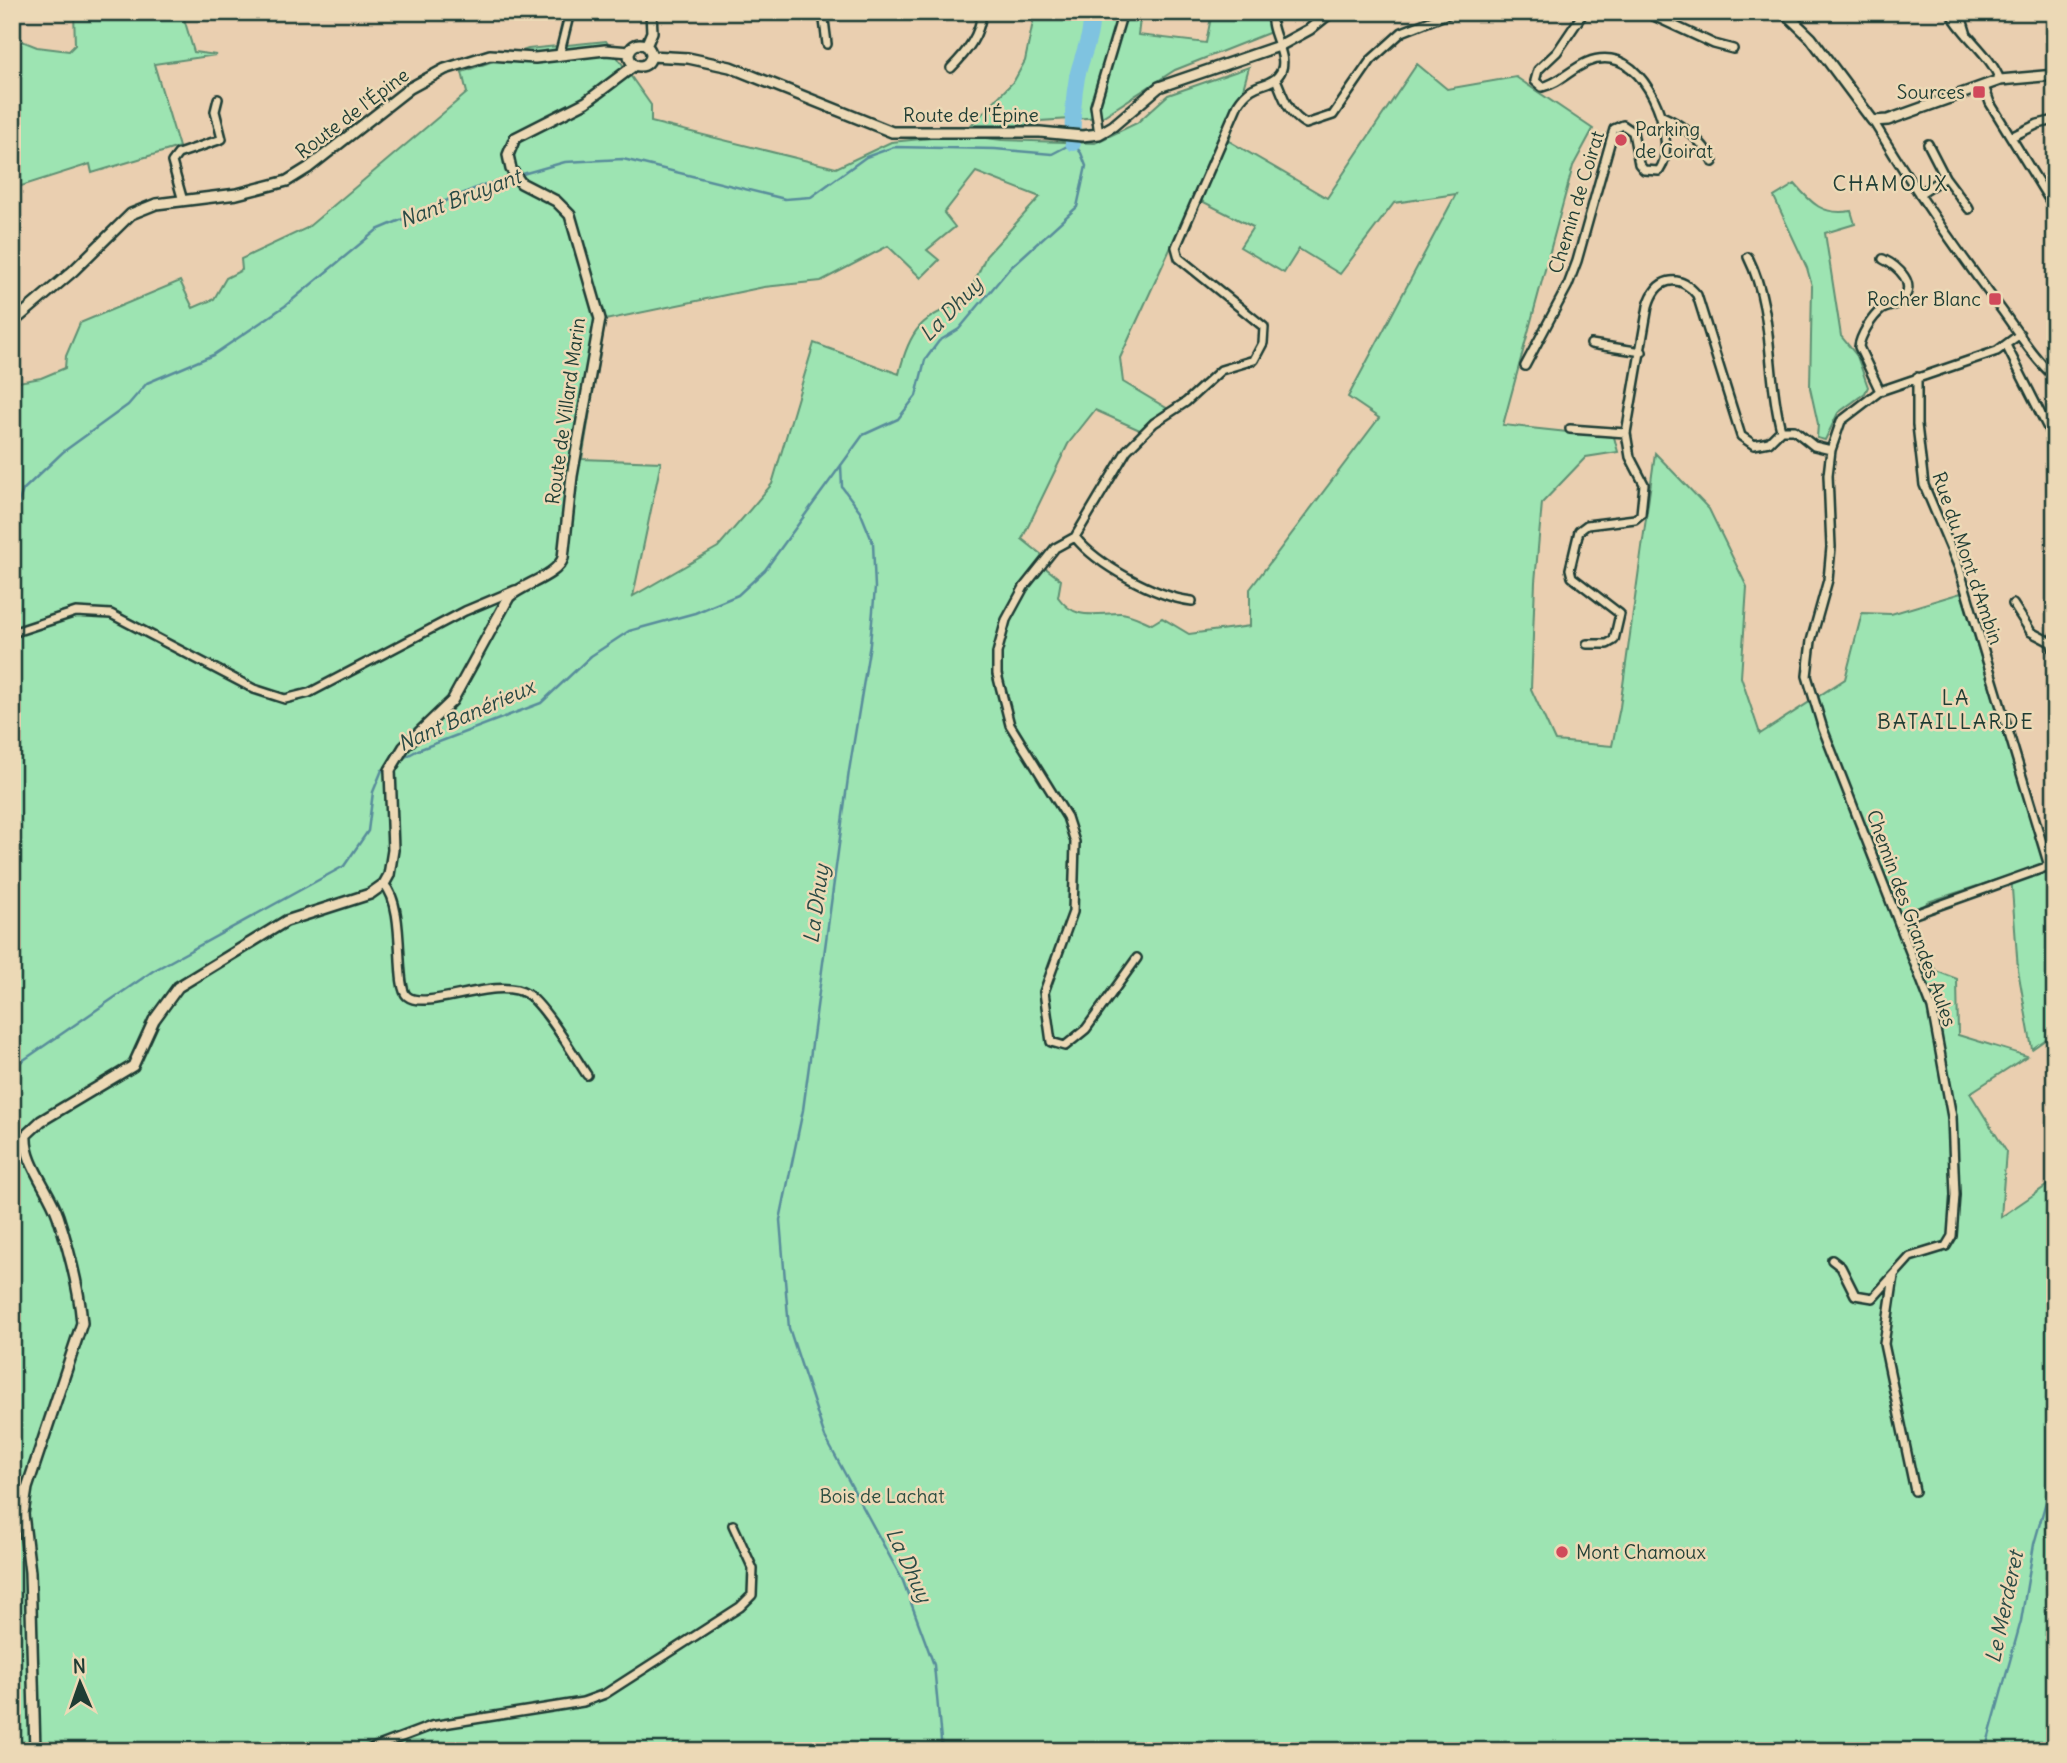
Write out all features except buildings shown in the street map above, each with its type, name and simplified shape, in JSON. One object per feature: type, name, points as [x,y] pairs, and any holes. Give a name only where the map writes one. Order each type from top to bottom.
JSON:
[{"type":"street","points":[[559,56],[570,12]]},
{"type":"street","points":[[630,52],[635,65],[645,65],[651,56],[646,46],[651,36],[651,12]]},
{"type":"street","points":[[823,12],[827,44]]},
{"type":"street","points":[[951,68],[967,53],[979,29],[982,12]]},
{"type":"street","points":[[1123,12],[1095,106],[1099,134],[1113,127],[1158,88],[1279,46],[1310,29],[1331,12]]},
{"type":"street","points":[[1137,958],[1086,1029],[1065,1046],[1051,1042],[1044,992],[1073,912],[1075,842],[1067,817],[1010,725],[997,674],[997,653],[1006,620],[1024,587],[1055,548],[1075,537],[1127,450],[1154,423],[1185,402],[1221,370],[1254,359],[1264,343],[1264,327],[1179,258],[1176,247],[1238,104],[1247,90],[1276,79],[1283,66],[1279,46],[1271,30],[1272,12]]},
{"type":"street","points":[[1276,79],[1288,109],[1296,119],[1306,124],[1333,115],[1371,60],[1402,33],[1453,12]]},
{"type":"street","name":"Chemin de Coirat","points":[[1525,366],[1577,261],[1611,133],[1618,126],[1630,130],[1641,167],[1656,172],[1664,159],[1660,115],[1651,91],[1635,70],[1610,59],[1584,63],[1548,86],[1537,84],[1535,76],[1538,70],[1557,52],[1584,12]]},
{"type":"street","points":[[1645,12],[1714,44],[1733,49]]},
{"type":"street","points":[[1784,12],[1811,38],[1873,121],[1919,194],[2020,334],[2055,377]]},
{"type":"street","points":[[1950,12],[1968,39],[1990,61],[2000,80]]},
{"type":"street","points":[[1959,12],[1968,39]]},
{"type":"street","name":"Route de l'Épine","points":[[12,323],[73,271],[131,214],[156,204],[252,191],[295,177],[410,88],[468,60],[490,55],[534,58],[605,50],[630,52],[636,45],[646,46]]},
{"type":"street","name":"Route de l'Épine","points":[[651,56],[688,58],[730,67],[892,132],[1052,133],[1078,136],[1099,134]]},
{"type":"street","name":"Route de Villard Marin","points":[[12,633],[76,612],[111,614],[254,689],[285,699],[309,693],[465,611],[518,589],[561,564],[572,476],[600,318],[570,215],[556,201],[521,183],[511,169],[508,155],[514,138],[586,102],[635,65]]},
{"type":"street","points":[[1873,121],[1888,120],[2000,80],[2055,75]]},
{"type":"street","points":[[1984,86],[1990,103],[2055,209]]},
{"type":"street","points":[[183,201],[172,162],[178,153],[222,139],[215,111],[218,99]]},
{"type":"street","points":[[1660,115],[1677,123],[1707,151],[1713,162]]},
{"type":"street","points":[[2011,137],[2038,124],[2055,120]]},
{"type":"street","points":[[1928,144],[1945,177],[1969,209]]},
{"type":"street","points":[[1919,194],[1945,177]]},
{"type":"street","points":[[1748,257],[1757,276],[1773,357],[1774,404],[1781,430]]},
{"type":"street","points":[[1880,391],[1859,347],[1860,339],[1879,312],[1900,303],[1906,291],[1905,275],[1901,269],[1883,259]]},
{"type":"street","points":[[1587,644],[1607,644],[1614,640],[1620,614],[1572,577],[1570,569],[1579,531],[1587,525],[1635,519],[1641,513],[1644,484],[1630,457],[1626,433],[1652,291],[1665,282],[1688,284],[1697,295],[1741,436],[1754,445],[1769,442],[1781,430],[1794,430],[1814,446],[1831,450]]},
{"type":"street","points":[[2020,334],[2007,347],[2055,442]]},
{"type":"street","points":[[1591,344],[1642,352]]},
{"type":"street","name":"Chemin des Grandes Aules","points":[[1832,1261],[1841,1267],[1855,1295],[1873,1298],[1910,1257],[1946,1246],[1952,1236],[1955,1195],[1952,1117],[1942,1045],[1933,1008],[1824,729],[1807,676],[1811,640],[1828,580],[1831,547],[1828,475],[1831,450],[1841,421],[1880,391],[2007,347]]},
{"type":"street","name":"Rue du Mont d'Ambin","points":[[1917,377],[1917,425],[1924,485],[1959,568],[2052,869]]},
{"type":"street","points":[[2030,395],[2042,399]]},
{"type":"street","points":[[1570,429],[1626,433]]},
{"type":"street","points":[[1075,537],[1083,548],[1138,583],[1179,600],[1192,601]]},
{"type":"street","name":"Route de Villard Marin","points":[[384,884],[389,875],[393,850],[390,770],[397,756],[452,701],[509,597],[518,589]]},
{"type":"street","points":[[2013,604],[2031,632],[2052,643]]},
{"type":"street","points":[[2055,634],[2052,643],[2055,655]]},
{"type":"street","points":[[1898,920],[2052,869]]},
{"type":"street","points":[[36,1751],[30,1572],[23,1514],[27,1488],[82,1323],[80,1301],[57,1214],[26,1150],[26,1135],[41,1121],[133,1066],[154,1020],[178,987],[286,921],[370,894],[384,884],[394,901],[402,951],[402,988],[407,996],[416,1000],[430,1000],[512,987],[529,994],[587,1075]]},
{"type":"street","points":[[1895,1271],[1884,1344],[1915,1491]]},
{"type":"street","points":[[365,1751],[431,1727],[583,1702],[606,1694],[740,1607],[752,1595],[754,1569],[733,1525]]},
{"type":"street","points":[[388,1743],[393,1751]]},
{"type":"green space","points":[[74,12],[182,12],[194,52],[216,55],[154,64],[179,147],[92,173],[90,164],[12,189],[12,37],[37,47],[69,51],[75,45]]},
{"type":"green space","points":[[1035,12],[1141,12],[1138,35],[1206,43],[1212,12],[1277,12],[1271,32],[1175,70],[1102,117],[1040,121],[1037,125],[971,125],[1014,81],[1025,61]]},
{"type":"green space","name":"Bois de Lachat","points":[[606,41],[651,105],[651,122],[836,168],[891,142],[961,135],[1002,140],[1095,143],[1137,123],[1168,95],[1249,67],[1229,141],[1327,198],[1417,64],[1447,89],[1516,77],[1593,129],[1573,166],[1503,425],[1614,437],[1618,452],[1586,457],[1542,503],[1535,582],[1531,689],[1555,741],[1612,746],[1620,707],[1655,453],[1709,509],[1747,587],[1741,677],[1760,734],[1845,679],[1862,613],[1891,614],[1961,593],[2043,858],[2055,902],[2055,1033],[2032,1049],[2018,970],[2011,875],[1928,902],[1909,920],[1936,971],[1957,979],[1958,1035],[2027,1056],[1970,1093],[2006,1151],[2001,1217],[2055,1180],[2055,1751],[12,1751],[12,383],[41,378],[65,368],[66,356],[80,323],[180,281],[193,308],[214,299],[226,278],[242,270],[241,259],[307,228],[467,93],[462,72],[528,49]],"holes":[[[976,172],[1040,197],[986,256],[965,303],[938,313],[920,326],[907,346],[899,374],[814,343],[772,484],[718,547],[633,596],[661,462],[582,459],[605,320],[764,287],[821,281],[888,246],[921,278],[939,260],[927,250],[955,227],[944,213]],[[1456,194],[1348,397],[1379,418],[1250,589],[1250,626],[1189,634],[1162,618],[1152,624],[1124,613],[1078,613],[1064,605],[1058,597],[1061,580],[1043,566],[1042,555],[1022,539],[1068,444],[1095,410],[1142,431],[1168,409],[1123,382],[1120,358],[1194,197],[1253,227],[1240,247],[1284,273],[1299,249],[1340,274],[1394,203]]]},
{"type":"green space","points":[[1795,184],[1825,210],[1851,211],[1855,224],[1825,233],[1841,336],[1857,356],[1868,387],[1865,393],[1838,413],[1825,440],[1817,438],[1818,424],[1810,388],[1812,286],[1807,268],[1774,197]]},
{"type":"waterway","name":"Nant Bruyant","points":[[1073,143],[1076,85],[1089,37],[1091,12]]},
{"type":"waterway","name":"La Dhuy","points":[[400,760],[418,750],[541,703],[591,656],[629,631],[695,613],[738,595],[765,570],[863,435],[898,419],[916,396],[925,360],[939,341],[959,329],[1009,269],[1077,207],[1086,166],[1073,143],[1052,154],[995,149],[894,147],[866,157],[811,197],[785,199],[623,159],[565,162],[519,175]]},
{"type":"waterway","name":"Nant Bruyant","points":[[12,521],[23,490],[63,452],[128,405],[147,383],[213,355],[285,306],[377,230],[481,186],[513,177]]},
{"type":"waterway","name":"La Dhuy","points":[[841,465],[842,487],[860,511],[873,543],[875,588],[870,644],[849,771],[803,1110],[780,1220],[789,1328],[825,1437],[903,1581],[934,1665],[942,1751]]},
{"type":"waterway","name":"Nant Banérieux","points":[[12,1068],[153,971],[344,866],[368,831],[373,792],[382,770],[388,767]]},
{"type":"waterway","name":"Le Merderet","points":[[1985,1751],[2021,1621],[2034,1544],[2055,1470]]},
{"type":"place","name":"Sources","points":[[1979,92]]},
{"type":"place","name":"Parking de Coirat","points":[[1621,140]]},
{"type":"place","name":"Rocher Blanc","points":[[1995,299]]},
{"type":"place","name":"Mont Chamoux","points":[[1562,1552]]},
{"type":"district","name":"CHAMOUX","points":[[1891,183]]},
{"type":"district","name":"LA BATAILLARDE","points":[[1956,709]]}]
